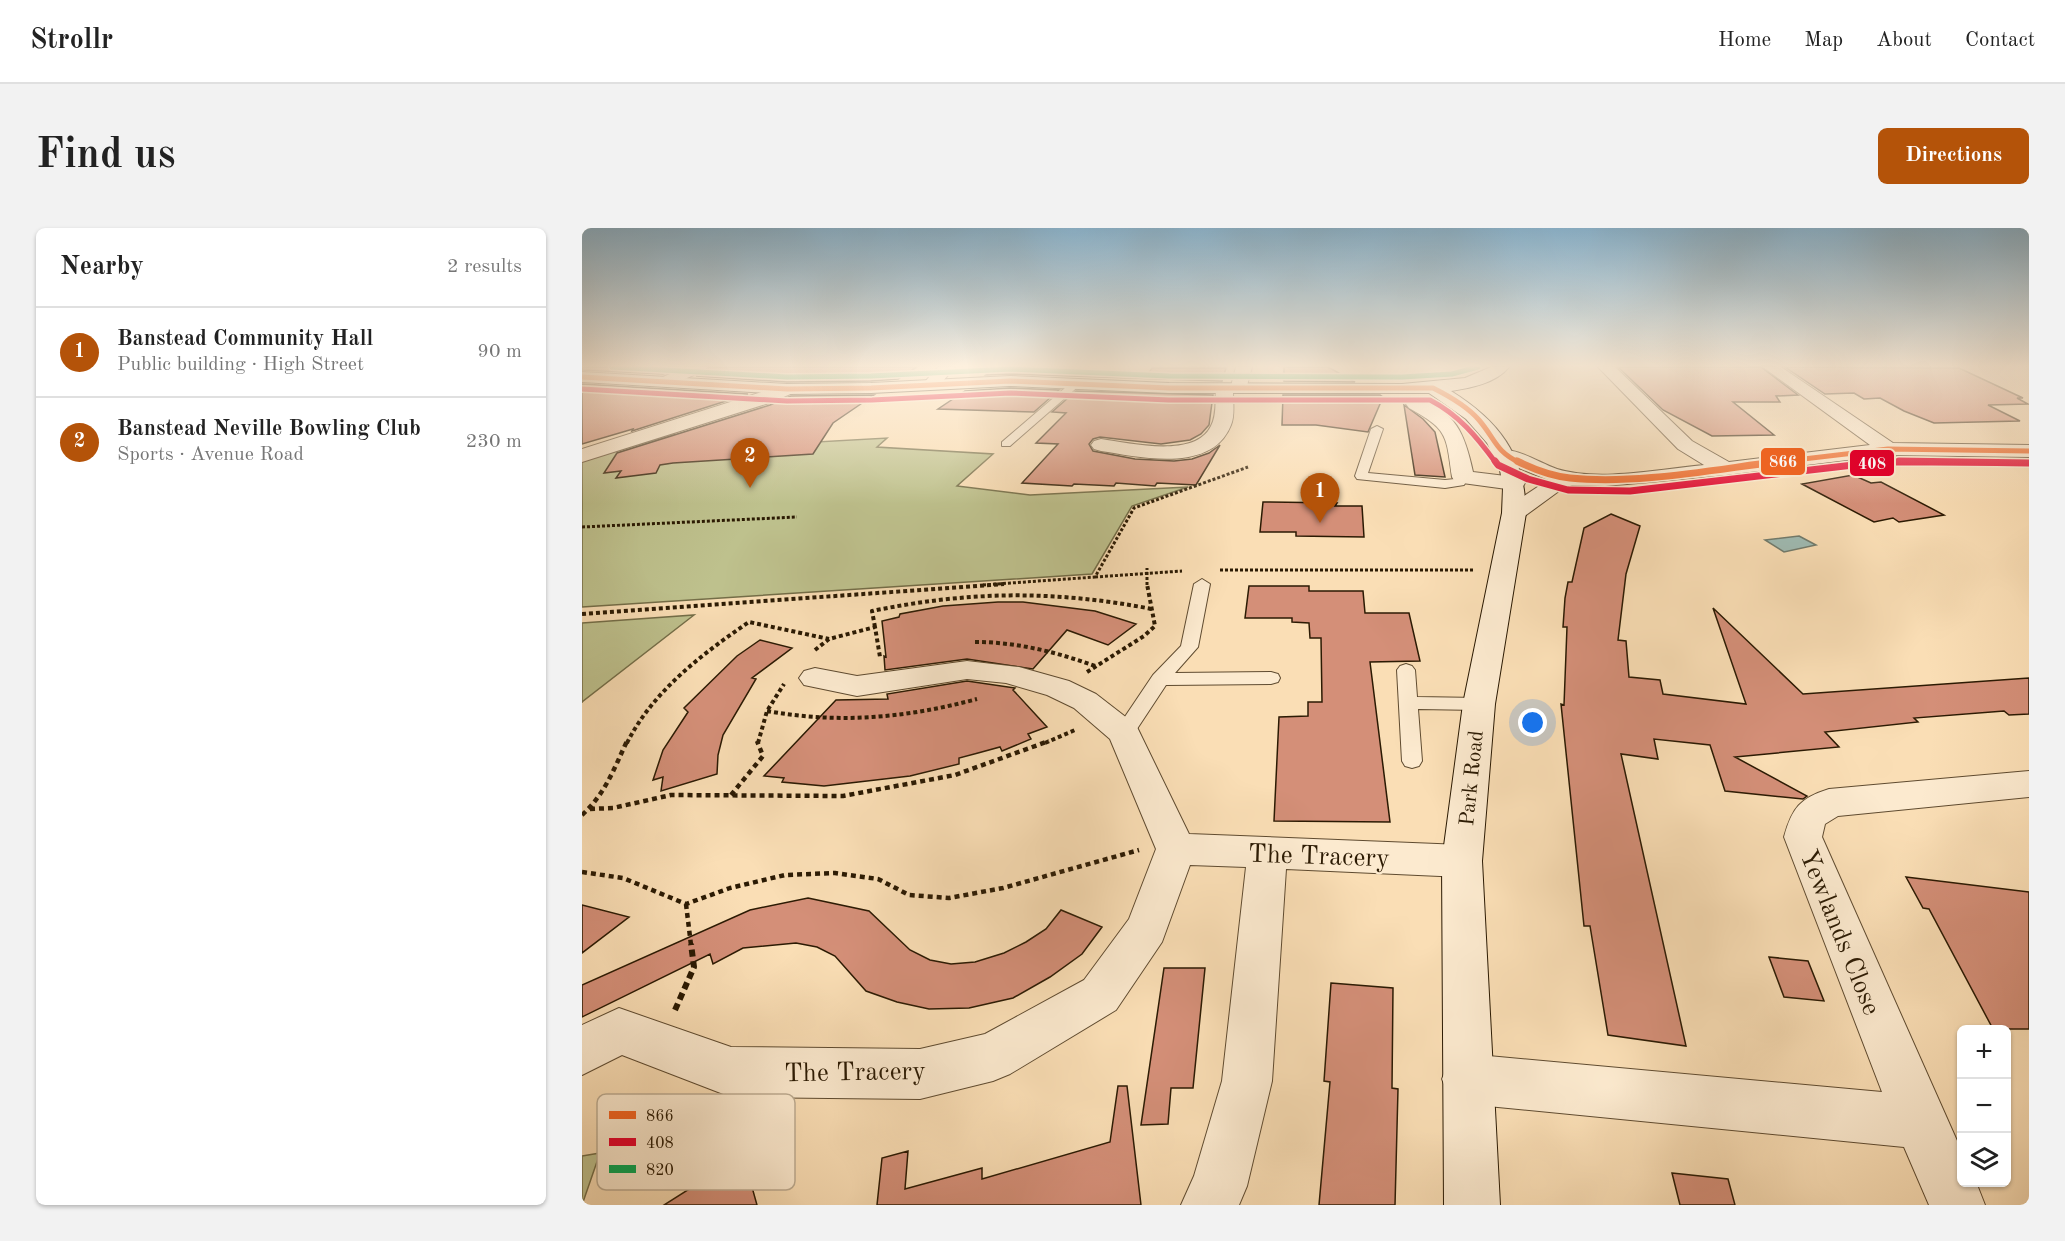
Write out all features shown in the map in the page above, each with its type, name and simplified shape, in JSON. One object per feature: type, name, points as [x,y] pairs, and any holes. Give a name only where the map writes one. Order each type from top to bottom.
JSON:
[{"type":"street","points":[[582,456],[720,413]]},
{"type":"street","points":[[1101,445],[1160,452],[1194,450],[1205,445],[1221,425],[1225,413]]},
{"type":"street","points":[[1431,413],[1446,421],[1455,432],[1463,477],[1511,484],[1551,486],[1569,478]]},
{"type":"street","points":[[1470,413],[1478,419],[1511,484]]},
{"type":"street","points":[[1652,413],[1685,446],[1726,469]]},
{"type":"street","points":[[1836,413],[1888,449]]},
{"type":"street","points":[[1446,421],[1478,419]]},
{"type":"street","points":[[1511,484],[1532,468],[1569,478],[1629,479],[1888,449],[2029,451]]},
{"type":"street","name":"Park Road","points":[[1472,1205],[1462,861],[1479,704],[1504,570],[1511,484]]},
{"type":"street","points":[[815,678],[857,686],[967,669],[1008,674],[1065,691],[1085,700],[1115,725],[1176,849]]},
{"type":"street","name":"Yewlands Close","points":[[1957,1205],[1920,1122],[1803,837],[1808,817],[1829,803],[2029,784]]},
{"type":"street","name":"The Tracery","points":[[582,1051],[619,1031],[731,1072],[920,1074],[993,1057],[1100,995],[1147,929],[1176,849],[1462,861]]},
{"type":"street","points":[[1209,1205],[1219,1186],[1247,1081],[1264,909],[1267,853]]},
{"type":"street","points":[[1467,1079],[1920,1122]]},
{"type":"lane","points":[[1006,444],[1043,413]]},
{"type":"lane","points":[[1377,429],[1361,476],[1445,484],[1459,482],[1463,477]]},
{"type":"lane","points":[[1115,725],[1190,647],[1202,584]]},
{"type":"lane","points":[[1406,670],[1412,761]]},
{"type":"lane","points":[[1160,680],[1271,678]]},
{"type":"lane","points":[[1408,703],[1479,704]]},
{"type":"path","points":[[1095,577],[1134,508],[1248,466]]},
{"type":"path","points":[[582,527],[797,516]]},
{"type":"path","points":[[1218,570],[1504,570]]},
{"type":"path","points":[[1065,691],[1095,666],[1144,636],[1155,626],[1147,571]]},
{"type":"path","points":[[582,614],[1095,577],[1147,571],[1186,571]]},
{"type":"path","points":[[875,627],[872,611],[919,600],[964,594],[1077,595],[1152,609]]},
{"type":"path","points":[[582,815],[590,809],[610,784],[634,729],[673,681],[712,647],[749,622],[829,639]]},
{"type":"path","points":[[730,795],[763,756],[757,741],[767,711]]},
{"type":"path","points":[[590,809],[613,808],[670,795],[780,798],[843,796],[955,775],[1015,754],[1115,725]]},
{"type":"path","points":[[582,872],[605,872],[616,875],[686,903],[730,888],[784,875],[835,873],[878,879],[909,895],[949,898],[1003,888],[1134,850],[1176,849]]},
{"type":"path","points":[[659,1046],[694,967],[686,903]]},
{"type":"green space","points":[[675,434],[689,449],[887,438],[877,447],[993,454],[957,486],[1030,495],[1188,487],[1132,506],[1092,574],[582,607],[582,461]]},
{"type":"green space","points":[[694,615],[582,702],[582,623]]},
{"type":"green space","points":[[597,1154],[597,1162],[582,1205],[582,1156]]},
{"type":"water","points":[[1799,536],[1816,545],[1784,552],[1765,540]]},
{"type":"building","points":[[582,413],[690,413],[632,431],[633,429],[582,444]]},
{"type":"building","points":[[746,413],[848,413],[833,423],[813,454],[673,463],[660,465],[656,473],[616,478],[621,471],[604,473],[617,453]]},
{"type":"building","points":[[1060,413],[1211,413],[1209,425],[1201,434],[1190,440],[1161,444],[1100,437],[1093,439],[1089,444],[1093,451],[1135,459],[1174,461],[1192,459],[1209,453],[1220,445],[1196,485],[1157,483],[1155,486],[1116,483],[1114,486],[1074,484],[1072,486],[1022,483],[1058,444],[1036,443],[1066,413]]},
{"type":"building","points":[[1282,413],[1376,413],[1368,432],[1316,425],[1282,425]]},
{"type":"building","points":[[1405,413],[1414,413],[1435,432],[1445,477],[1415,475]]},
{"type":"building","points":[[1668,413],[1746,413],[1774,435],[1712,436]]},
{"type":"building","points":[[1908,413],[2003,413],[2020,421],[1934,423]]},
{"type":"building","points":[[1853,475],[1871,483],[1881,482],[1944,515],[1899,522],[1893,518],[1874,522],[1802,484]]},
{"type":"building","points":[[1263,502],[1337,503],[1335,506],[1362,506],[1364,537],[1296,536],[1296,532],[1260,532]]},
{"type":"building","points":[[1611,514],[1640,526],[1626,574],[1618,640],[1626,641],[1629,677],[1660,680],[1663,694],[1746,704],[1713,608],[1803,694],[2029,678],[2029,714],[2009,715],[2004,711],[1914,718],[1918,722],[1825,732],[1839,747],[1735,757],[1807,796],[1803,799],[1725,791],[1710,745],[1654,739],[1658,759],[1621,754],[1686,1046],[1608,1035],[1590,926],[1584,926],[1561,704],[1564,705],[1567,627],[1563,627],[1568,582],[1572,582],[1584,528]]},
{"type":"building","points":[[1249,586],[1309,586],[1309,591],[1363,591],[1365,613],[1409,613],[1420,661],[1370,662],[1390,822],[1274,821],[1279,717],[1308,716],[1308,702],[1322,702],[1321,638],[1310,638],[1309,623],[1292,622],[1292,618],[1245,618]]},
{"type":"building","points":[[1023,602],[1095,611],[1136,624],[1108,645],[1067,630],[1033,669],[967,659],[885,670],[882,621],[899,617],[900,614],[943,606]]},
{"type":"building","points":[[760,640],[792,648],[752,678],[756,679],[723,735],[718,755],[717,774],[661,791],[663,777],[653,780],[663,750],[688,712],[684,708],[737,656]]},
{"type":"building","points":[[967,681],[1015,688],[1013,690],[1047,727],[1028,734],[1031,739],[1002,751],[1000,747],[959,758],[959,764],[910,776],[824,786],[782,782],[784,778],[764,776],[836,700],[888,699],[887,694]]},
{"type":"building","points":[[1906,877],[2029,892],[2029,1029],[2011,1029],[2011,1025],[1991,1025],[1929,909],[1923,908]]},
{"type":"building","points":[[808,898],[869,911],[910,950],[930,960],[951,964],[975,962],[1004,953],[1046,929],[1061,910],[1102,927],[1082,954],[1050,977],[1013,998],[969,1008],[929,1009],[897,1002],[866,991],[835,956],[817,947],[796,943],[743,948],[713,964],[710,954],[582,1017],[582,985],[750,910]]},
{"type":"building","points":[[582,905],[629,917],[582,953]]},
{"type":"building","points":[[1769,957],[1808,961],[1824,1001],[1784,997]]},
{"type":"building","points":[[1164,968],[1205,968],[1193,1088],[1171,1088],[1168,1124],[1141,1125]]},
{"type":"building","points":[[1331,983],[1393,988],[1392,1088],[1398,1089],[1395,1205],[1319,1205],[1330,1082],[1324,1081]]},
{"type":"building","points":[[1118,1086],[1127,1086],[1141,1205],[877,1205],[882,1158],[908,1151],[905,1189],[982,1168],[982,1179],[1110,1142]]},
{"type":"building","points":[[1672,1173],[1728,1179],[1735,1205],[1680,1205]]},
{"type":"building","points":[[688,1190],[753,1190],[757,1205],[664,1205]]},
{"type":"transit line","name":"408","points":[[1451,413],[1469,427],[1498,465],[1528,479],[1568,490],[1630,491],[1889,461],[2029,463]]},
{"type":"transit line","name":"866","points":[[1470,413],[1478,419],[1504,455],[1532,468],[1569,478],[1629,479],[1888,449],[2029,451]]},
{"type":"place","name":"Banstead Neville Bowling Club","points":[[750,488]]},
{"type":"place","name":"Banstead Community Hall","points":[[1320,523]]}]
